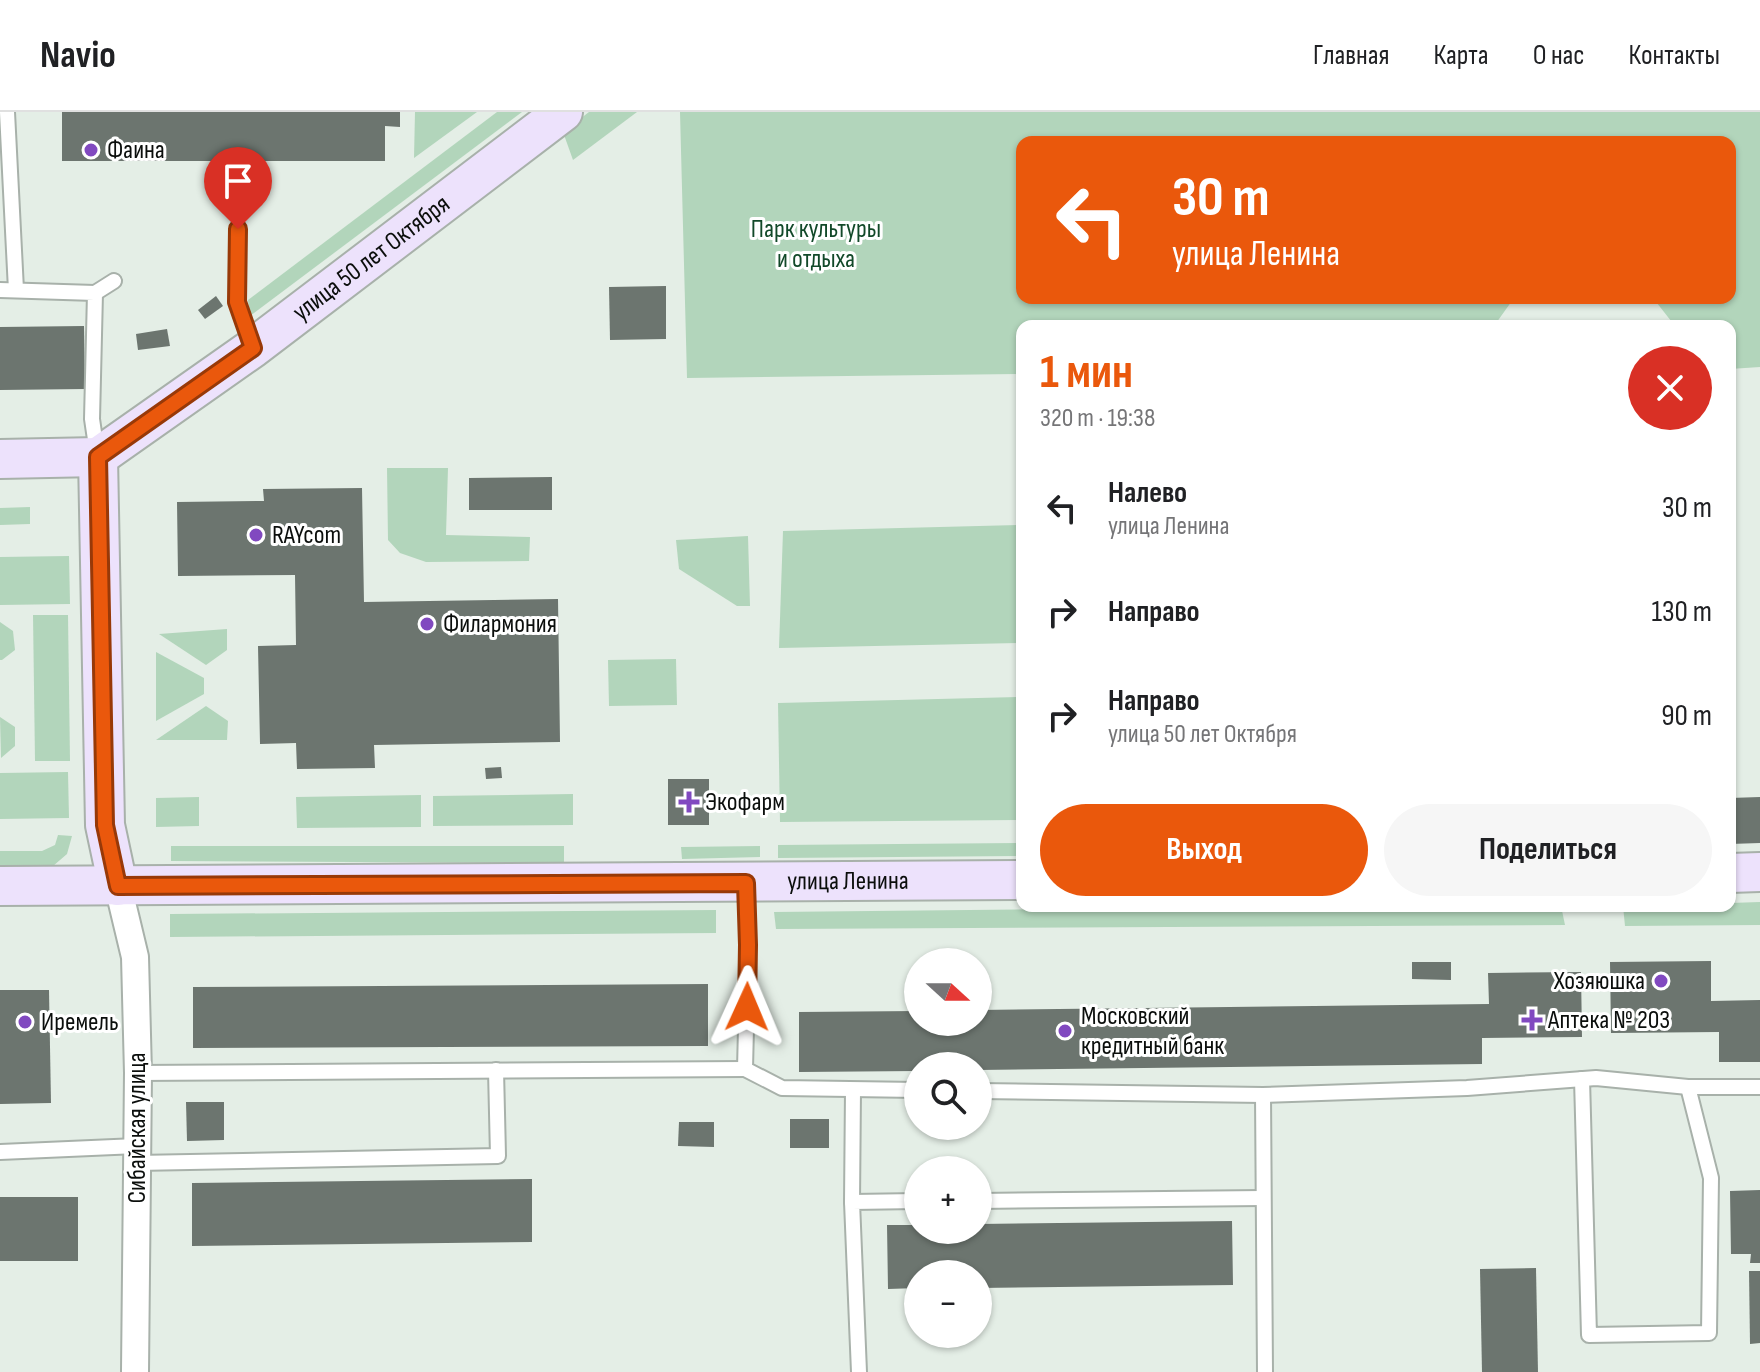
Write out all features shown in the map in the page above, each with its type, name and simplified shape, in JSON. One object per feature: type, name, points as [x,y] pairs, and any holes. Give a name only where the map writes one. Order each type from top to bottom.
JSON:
[{"type":"street","name":"улица 50 лет Октября","points":[[98,457],[253,348],[563,112]]},
{"type":"street","points":[[0,459],[98,457],[105,825],[118,886]]},
{"type":"street","points":[[1736,873],[1760,872]]},
{"type":"street","name":"улица Ленина","points":[[0,886],[1016,880]]},
{"type":"street","name":"Сибайская улица","points":[[118,886],[135,957],[138,1073],[135,1372]]},
{"type":"lane","points":[[7,112],[16,290]]},
{"type":"lane","points":[[238,229],[237,302],[253,348]]},
{"type":"lane","points":[[0,290],[95,293],[114,281]]},
{"type":"lane","points":[[95,293],[92,419],[98,457]]},
{"type":"lane","points":[[745,1069],[746,883]]},
{"type":"lane","points":[[138,1073],[745,1069],[782,1088],[904,1090]]},
{"type":"lane","points":[[0,1152],[498,1156],[496,1070]]},
{"type":"lane","points":[[992,1091],[1263,1095],[1467,1088],[1596,1078],[1688,1087],[1760,1087]]},
{"type":"lane","points":[[1582,1079],[1589,1335],[1709,1333],[1711,1178],[1688,1087]]},
{"type":"lane","points":[[853,1090],[852,1202],[859,1372]]},
{"type":"lane","points":[[1263,1095],[1265,1372]]},
{"type":"lane","points":[[992,1201],[1263,1198]]},
{"type":"lane","points":[[852,1202],[904,1201]]},
{"type":"green space","points":[[415,112],[477,112],[414,158]]},
{"type":"green space","points":[[497,112],[522,112],[250,316],[248,300]]},
{"type":"green space","points":[[589,112],[637,112],[573,160],[563,132]]},
{"type":"green space","name":"Парк культуры и отдыха","points":[[680,112],[1760,112],[1760,367],[1736,369],[1736,320],[1670,320],[1658,304],[1736,304],[1736,136],[1016,136],[1016,304],[1510,304],[1498,320],[1016,320],[1016,374],[687,378]]},
{"type":"green space","points":[[387,468],[448,468],[446,535],[530,537],[529,561],[426,562],[400,553],[388,540]]},
{"type":"green space","points":[[30,507],[30,524],[0,525],[0,508]]},
{"type":"green space","points":[[1016,525],[1016,643],[779,648],[783,531]]},
{"type":"green space","points":[[748,536],[750,606],[737,606],[679,569],[676,540]]},
{"type":"green space","points":[[69,556],[70,604],[0,605],[0,557]]},
{"type":"green space","points":[[33,615],[68,615],[70,761],[35,761]]},
{"type":"green space","points":[[0,622],[13,631],[15,650],[2,660],[0,660]]},
{"type":"green space","points":[[227,629],[227,650],[206,665],[159,634]]},
{"type":"green space","points":[[156,652],[204,678],[204,694],[156,721]]},
{"type":"green space","points":[[676,659],[677,705],[609,706],[608,660]]},
{"type":"green space","points":[[1016,697],[1016,820],[780,822],[778,703]]},
{"type":"green space","points":[[206,706],[228,721],[227,740],[156,740]]},
{"type":"green space","points":[[0,717],[15,727],[15,746],[1,758]]},
{"type":"green space","points":[[68,772],[69,818],[0,819],[0,773]]},
{"type":"green space","points":[[573,794],[573,825],[433,826],[433,796]]},
{"type":"green space","points":[[421,795],[421,827],[297,828],[296,797]]},
{"type":"green space","points":[[199,797],[199,826],[156,827],[156,798]]},
{"type":"green space","points":[[58,835],[72,836],[67,854],[53,866],[0,867],[0,851],[42,851],[55,845]]},
{"type":"green space","points":[[1016,843],[1016,856],[778,858],[778,845]]},
{"type":"green space","points":[[171,846],[564,846],[564,863],[171,861]]},
{"type":"green space","points":[[760,846],[760,857],[682,859],[681,847]]},
{"type":"green space","points":[[1760,902],[1760,925],[1625,926],[1624,912],[1736,912],[1736,903]]},
{"type":"green space","points":[[716,910],[716,933],[170,937],[170,914]]},
{"type":"green space","points":[[1016,910],[1016,912],[1562,912],[1565,925],[776,929],[774,912]]},
{"type":"building","points":[[62,112],[400,112],[400,127],[385,126],[385,161],[62,161]]},
{"type":"building","points":[[666,286],[666,339],[610,340],[609,287]]},
{"type":"building","points":[[216,296],[223,306],[205,319],[198,310]]},
{"type":"building","points":[[84,326],[85,389],[0,390],[0,327]]},
{"type":"building","points":[[167,329],[170,346],[138,350],[136,334]]},
{"type":"building","points":[[552,477],[552,510],[469,510],[469,478]]},
{"type":"building","name":"Филармония","points":[[362,488],[364,602],[558,599],[560,742],[374,745],[375,768],[297,769],[296,743],[260,744],[258,646],[296,645],[295,575],[178,576],[177,502],[264,501],[263,489]]},
{"type":"building","points":[[501,767],[502,778],[486,779],[485,768]]},
{"type":"building","name":"Экофарм","points":[[668,779],[709,779],[709,825],[668,825]]},
{"type":"building","points":[[1760,797],[1760,843],[1736,844],[1736,798]]},
{"type":"building","name":"Хозяюшка","points":[[1711,961],[1711,1001],[1760,1000],[1760,1062],[1719,1062],[1719,1032],[1611,1033],[1610,962]]},
{"type":"building","points":[[1412,962],[1451,962],[1451,980],[1412,979]]},
{"type":"building","points":[[1581,972],[1582,1037],[1482,1038],[1482,1064],[992,1070],[992,1052],[904,1052],[904,1071],[799,1072],[799,1012],[904,1011],[904,1036],[992,1036],[992,1010],[1489,1004],[1488,973]]},
{"type":"building","points":[[708,984],[708,1046],[193,1048],[193,987]]},
{"type":"building","points":[[0,990],[49,990],[51,1103],[0,1104]]},
{"type":"building","points":[[186,1102],[224,1102],[224,1140],[187,1141]]},
{"type":"building","points":[[790,1119],[829,1119],[829,1148],[790,1148]]},
{"type":"building","points":[[679,1122],[714,1122],[714,1147],[678,1146]]},
{"type":"building","points":[[532,1179],[532,1242],[192,1246],[192,1183]]},
{"type":"building","points":[[1760,1190],[1760,1263],[1750,1263],[1751,1254],[1731,1254],[1730,1191]]},
{"type":"building","points":[[0,1197],[78,1197],[78,1261],[0,1261]]},
{"type":"building","points":[[1232,1221],[1233,1285],[992,1288],[992,1260],[904,1260],[904,1288],[888,1289],[887,1225],[904,1225],[904,1244],[992,1244],[992,1224]]},
{"type":"building","points":[[1536,1268],[1538,1372],[1482,1372],[1480,1269]]},
{"type":"building","points":[[1749,1271],[1760,1271],[1760,1343],[1750,1344]]},
{"type":"place","name":"Фаина","points":[[91,150]]},
{"type":"place","name":"RAYcom","points":[[256,535]]},
{"type":"place","name":"Филармония","points":[[427,624]]},
{"type":"place","name":"Экофарм","points":[[689,802]]},
{"type":"place","name":"Хозяюшка","points":[[1661,981]]},
{"type":"place","name":"Аптека № 203","points":[[1532,1020]]},
{"type":"place","name":"Иремель","points":[[25,1022]]},
{"type":"place","name":"Московский кредитный банк","points":[[1065,1031]]},
{"type":"route","points":[[238,229],[237,302],[253,348],[98,457],[105,825],[118,886],[746,883],[747,1007]]}]
